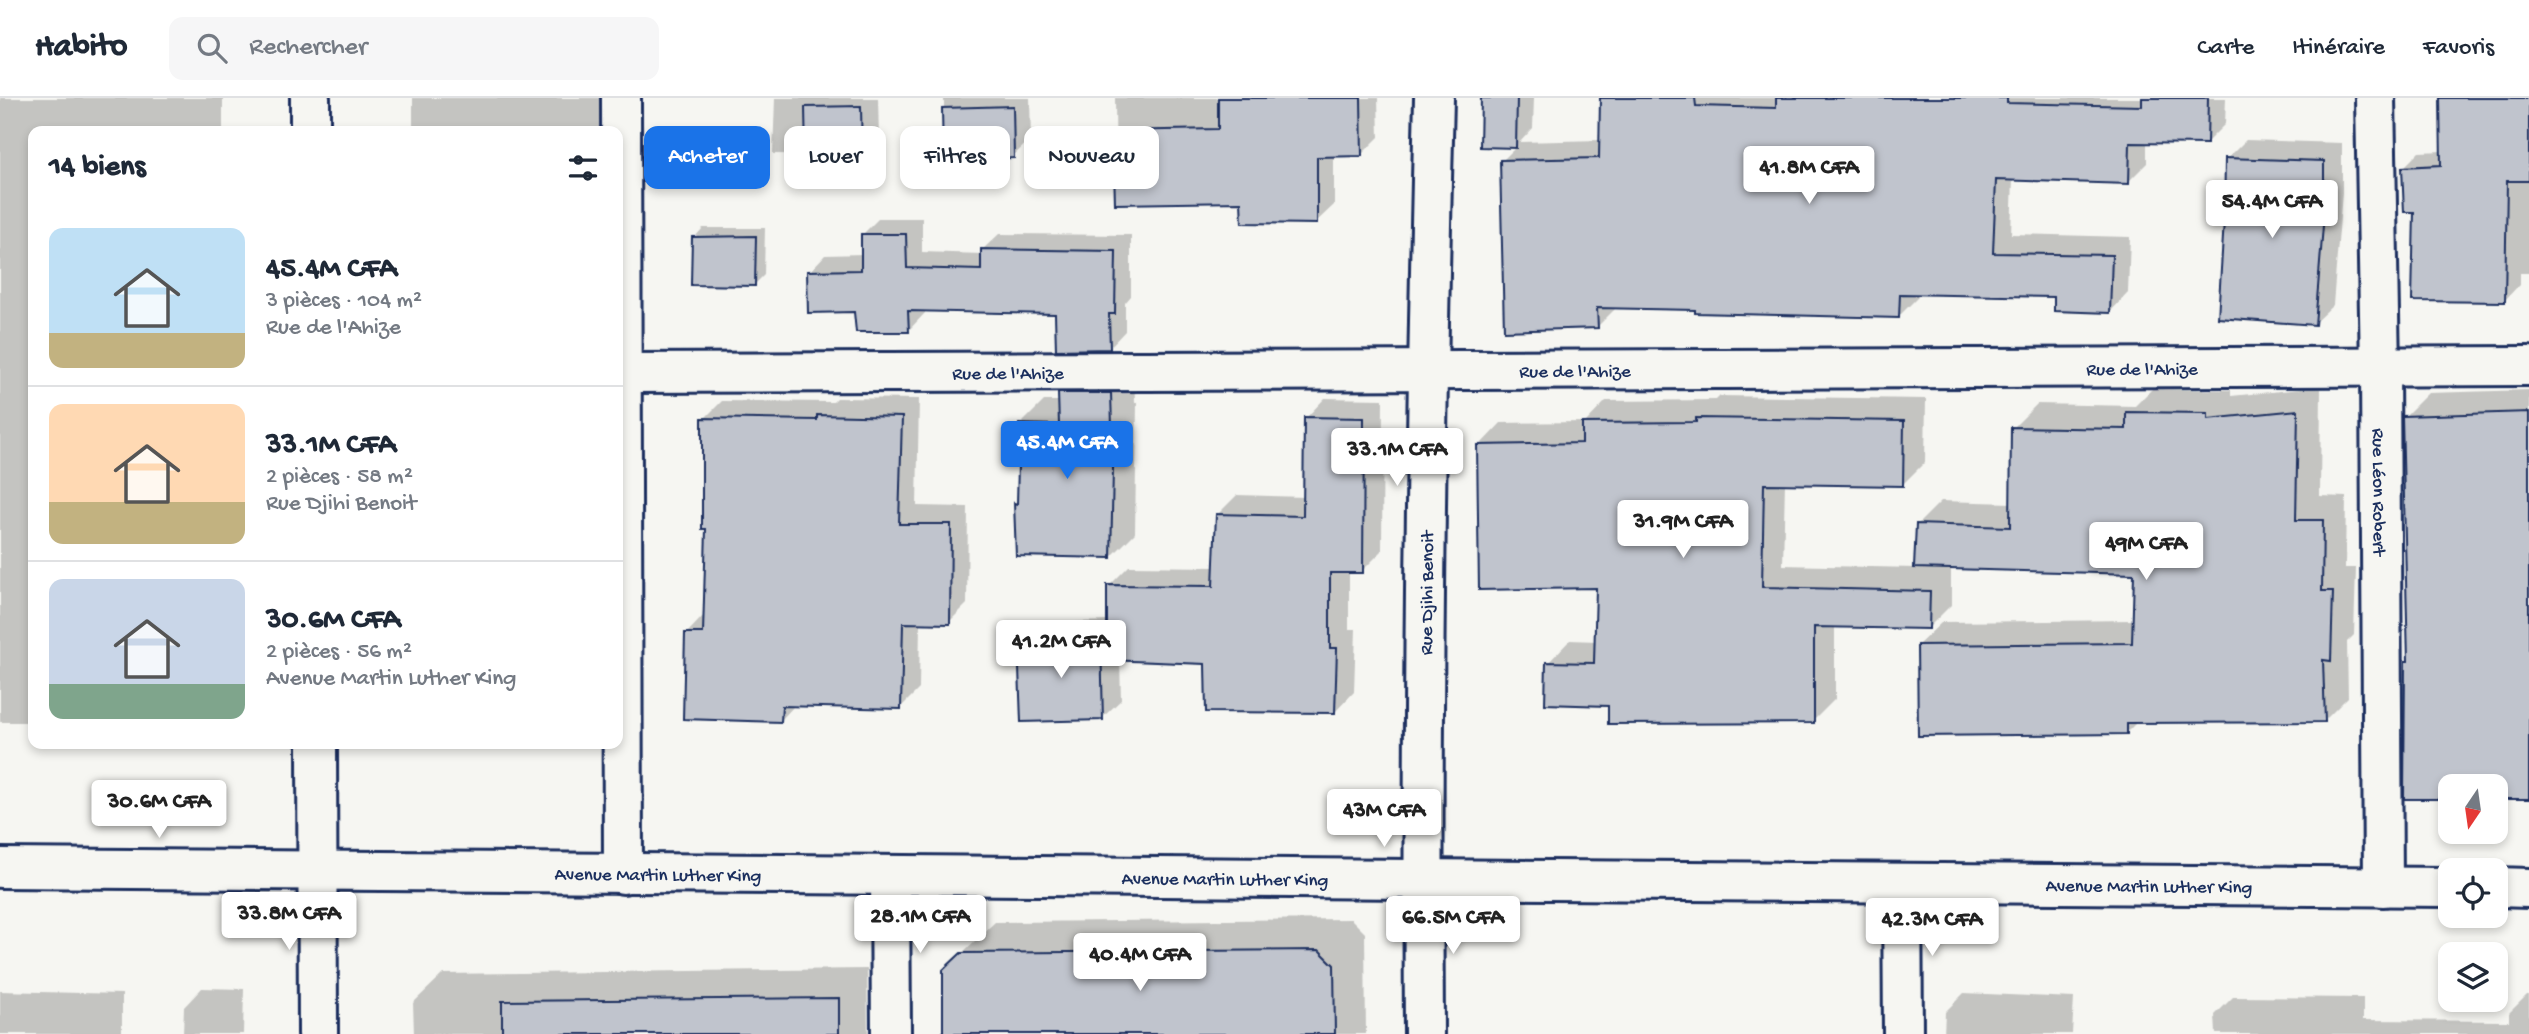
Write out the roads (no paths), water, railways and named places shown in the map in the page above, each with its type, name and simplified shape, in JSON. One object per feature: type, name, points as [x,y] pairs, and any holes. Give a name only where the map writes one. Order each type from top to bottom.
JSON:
[{"type":"street","points":[[310,98],[310,126]]},
{"type":"street","points":[[621,98],[621,126]]},
{"type":"street","name":"Rue Djihi Benoit","points":[[1424,1034],[1427,369],[1434,98]]},
{"type":"street","name":"Rue Léon Robert","points":[[2375,98],[2380,368],[2383,887]]},
{"type":"street","name":"Rue de l'Ahize","points":[[623,373],[2529,366]]},
{"type":"street","points":[[317,749],[318,1034]]},
{"type":"street","points":[[623,749],[623,874]]},
{"type":"street","name":"Avenue Martin Luther King","points":[[0,869],[2438,887]]},
{"type":"street","points":[[890,875],[891,1034]]},
{"type":"street","points":[[1902,883],[1903,1034]]},
{"type":"street","points":[[2508,887],[2529,888]]}]
